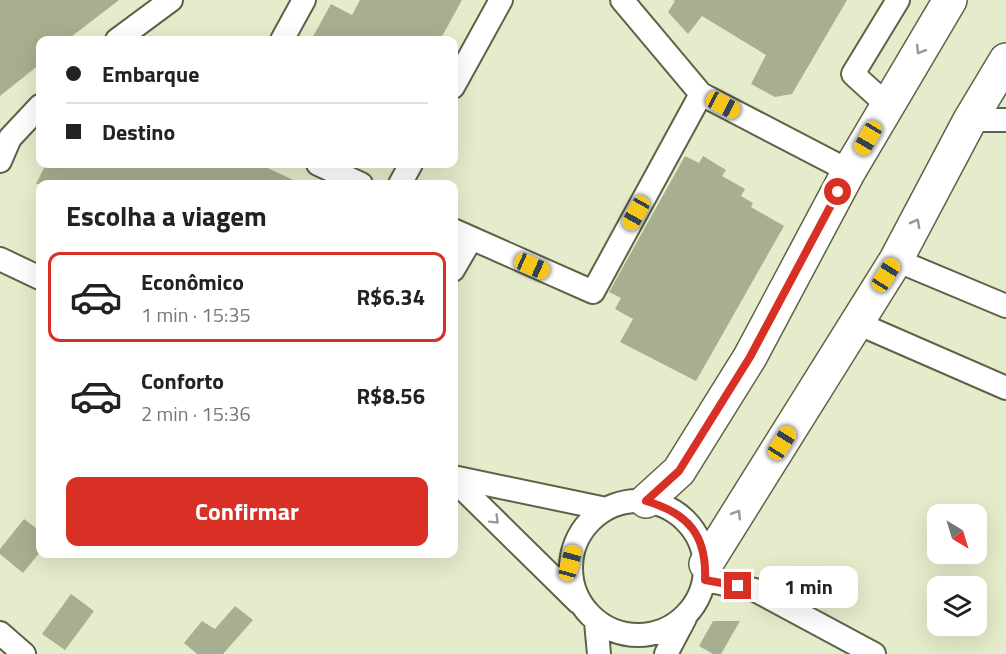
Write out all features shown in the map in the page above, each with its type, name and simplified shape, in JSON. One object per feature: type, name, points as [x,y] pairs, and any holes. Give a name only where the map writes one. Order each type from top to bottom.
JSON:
[{"type":"street","points":[[120,36],[145,7],[171,0]]},
{"type":"street","points":[[284,36],[303,0]]},
{"type":"street","points":[[458,78],[501,0]]},
{"type":"street","points":[[887,105],[853,74],[898,0]]},
{"type":"street","points":[[646,501],[679,471],[750,357],[849,171],[950,0]]},
{"type":"street","points":[[631,3],[701,94],[849,171]]},
{"type":"street","points":[[666,654],[685,617],[698,600],[706,572],[896,260],[970,120],[1006,60]]},
{"type":"street","points":[[458,250],[462,234],[593,292],[701,94]]},
{"type":"street","points":[[0,161],[10,138],[36,109]]},
{"type":"street","points":[[970,120],[1006,120]]},
{"type":"street","points":[[327,168],[352,180]]},
{"type":"street","points":[[0,259],[35,269]]},
{"type":"street","points":[[896,260],[1006,306]]},
{"type":"street","points":[[857,323],[1006,388]]},
{"type":"street","points":[[458,479],[606,509]]},
{"type":"street","points":[[458,483],[596,622],[618,633],[642,636],[665,630],[685,617]]},
{"type":"street","points":[[580,605],[572,585],[570,563],[576,541],[588,522],[606,509],[625,502],[646,501],[669,507],[687,521],[700,541],[706,572]]},
{"type":"street","points":[[706,572],[755,590],[874,654]]},
{"type":"street","points":[[596,622],[599,654]]},
{"type":"street","points":[[0,633],[24,654]]},
{"type":"building","points":[[0,0],[119,0],[72,36],[36,36],[36,67],[0,96]]},
{"type":"building","points":[[360,0],[462,0],[442,36],[313,36],[331,4],[352,15]]},
{"type":"building","points":[[673,0],[847,0],[792,94],[775,97],[751,84],[766,55],[702,16],[688,34],[668,12],[675,1]]},
{"type":"building","points":[[685,156],[699,163],[703,156],[726,170],[722,176],[745,189],[741,196],[753,203],[751,207],[784,226],[696,381],[620,342],[633,319],[615,309],[621,298],[609,292]]},
{"type":"building","points":[[44,168],[268,168],[293,180],[38,180]]},
{"type":"building","points":[[24,519],[36,528],[36,557],[23,573],[0,554],[0,549]]},
{"type":"building","points":[[71,594],[94,611],[65,650],[42,634]]},
{"type":"building","points":[[235,606],[253,620],[223,654],[197,654],[184,643],[202,621],[215,629]]},
{"type":"building","points":[[713,621],[740,621],[721,654],[713,654],[699,646]]},
{"type":"route","points":[[738,586],[705,580],[706,564],[700,541],[687,521],[669,507],[646,501],[679,471],[750,357],[838,192]]}]
